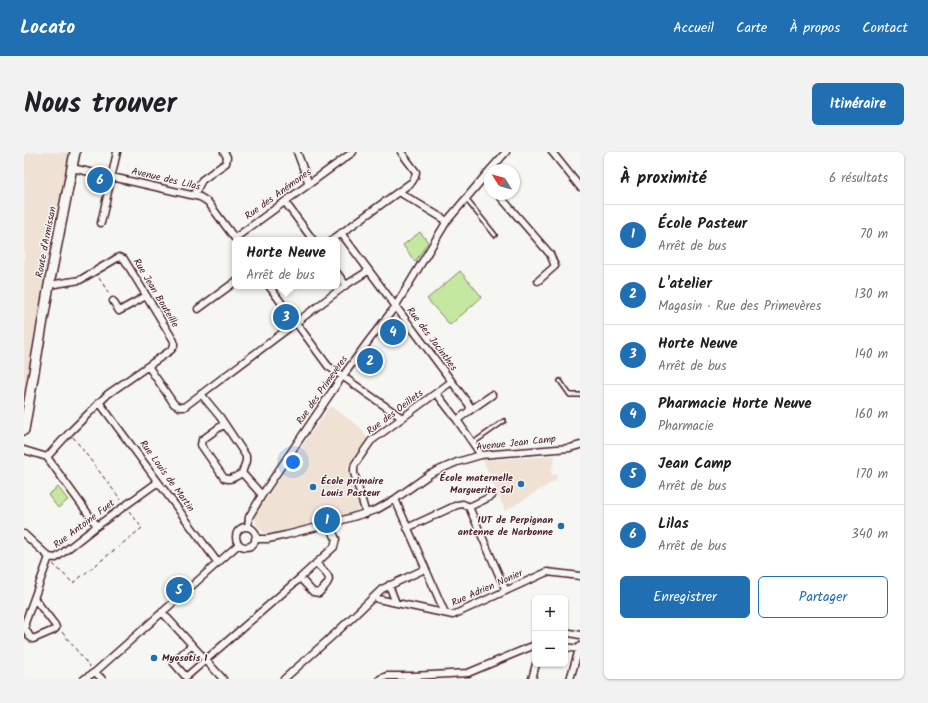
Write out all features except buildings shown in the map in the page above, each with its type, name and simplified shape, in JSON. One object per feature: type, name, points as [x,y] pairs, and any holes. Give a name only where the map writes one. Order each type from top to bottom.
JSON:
[{"type":"street","name":"Route d'Armissan","points":[[24,430],[49,285],[76,152]]},
{"type":"street","points":[[101,223],[117,152]]},
{"type":"street","points":[[194,195],[202,180],[226,163],[227,157],[224,152]]},
{"type":"street","points":[[297,152],[309,184]]},
{"type":"street","name":"Rue des Anémones","points":[[239,237],[353,152]]},
{"type":"street","points":[[336,237],[412,182],[416,172],[402,152]]},
{"type":"street","name":"Rue des Primevères","points":[[495,164],[506,152]]},
{"type":"street","points":[[552,152],[580,187]]},
{"type":"street","name":"Avenue des Lilas","points":[[72,168],[200,197],[208,202],[234,237]]},
{"type":"street","name":"Rue des Primevères","points":[[248,527],[249,517],[262,495],[343,377],[395,307],[447,221],[483,178]]},
{"type":"street","points":[[399,192],[447,221]]},
{"type":"street","points":[[503,200],[550,254],[555,266],[538,281]]},
{"type":"street","points":[[285,202],[311,237]]},
{"type":"street","name":"Rue des Jacinthes","points":[[341,233],[470,406],[469,411]]},
{"type":"street","name":"Rue Jean Bouteille","points":[[47,457],[108,394],[171,350],[174,346],[174,341],[124,259],[119,257],[80,280],[49,285]]},
{"type":"street","points":[[148,366],[174,404],[179,407],[184,407],[346,285],[368,271]]},
{"type":"street","points":[[340,277],[346,285]]},
{"type":"street","points":[[198,309],[232,284]]},
{"type":"street","points":[[271,289],[328,366],[402,418]]},
{"type":"street","points":[[113,301],[119,311],[146,296]]},
{"type":"street","name":"Rue des Oeillets","points":[[366,514],[354,474],[355,464],[372,441],[437,394],[451,382]]},
{"type":"street","points":[[201,394],[224,424],[246,456],[242,473],[228,479],[224,478],[201,445],[202,440],[224,424]]},
{"type":"street","name":"Rue des Oeillets","points":[[437,394],[457,420]]},
{"type":"street","points":[[480,455],[457,420],[492,395]]},
{"type":"street","name":"Rue Louis de Martin","points":[[100,402],[218,563]]},
{"type":"street","name":"Avenue Jean Camp","points":[[238,544],[244,547],[250,546],[255,539],[268,540],[366,514],[395,499],[430,474],[458,462],[480,455],[570,448],[580,445]]},
{"type":"street","points":[[24,450],[47,457],[97,526]]},
{"type":"street","points":[[242,473],[262,495]]},
{"type":"street","name":"Rue Antoine Fuet","points":[[24,534],[49,557],[56,558],[158,482]]},
{"type":"street","points":[[469,507],[492,496]]},
{"type":"street","points":[[395,499],[445,614]]},
{"type":"street","points":[[407,528],[457,505],[463,504],[469,507],[506,591]]},
{"type":"street","points":[[192,645],[173,662],[186,677],[300,578],[336,544],[336,539],[330,524]]},
{"type":"street","points":[[86,678],[95,672],[238,544],[236,538],[237,532],[242,528],[248,527],[255,533],[255,539]]},
{"type":"street","points":[[34,598],[55,624],[56,628],[33,639],[30,638],[25,628],[25,624],[34,598],[49,557]]},
{"type":"street","points":[[300,578],[313,592],[319,593],[329,583],[330,579],[316,563]]},
{"type":"street","points":[[284,679],[375,598],[382,589],[425,569]]},
{"type":"street","name":"Rue Adrien Nonier","points":[[375,598],[453,615],[547,572],[580,576]]},
{"type":"street","points":[[389,585],[396,603]]},
{"type":"street","points":[[162,612],[223,679]]},
{"type":"street","points":[[568,633],[580,635]]},
{"type":"street","points":[[380,679],[386,676],[411,678],[467,676],[532,646]]},
{"type":"street","points":[[568,647],[580,648],[570,679]]},
{"type":"street","points":[[532,679],[535,667]]},
{"type":"street","points":[[95,672],[102,679]]},
{"type":"lane","points":[[466,199],[495,235]]},
{"type":"lane","points":[[560,381],[570,395],[580,395]]},
{"type":"lane","points":[[473,444],[504,421]]},
{"type":"path","points":[[95,271],[113,301]]},
{"type":"path","points":[[56,628],[62,632],[95,672]]},
{"type":"shaded area","points":[[24,152],[70,152],[45,270],[24,398]]},
{"type":"shaded area","name":"École primaire Louis Pasteur","points":[[330,406],[360,427],[367,438],[347,468],[359,506],[356,511],[272,534],[266,534],[257,525],[255,514]]},
{"type":"shaded area","name":"École maternelle Marguerite Sol","points":[[555,456],[551,474],[557,475],[556,480],[505,511],[483,460]]},
{"type":"green space","points":[[420,232],[428,242],[415,262],[403,245]]},
{"type":"green space","points":[[460,271],[482,297],[450,325],[427,299]]},
{"type":"green space","points":[[58,487],[68,500],[58,508],[48,495]]},
{"type":"place","name":"Lilas","points":[[100,180]]},
{"type":"place","name":"Horte Neuve","points":[[286,317]]},
{"type":"place","name":"Pharmacie Horte Neuve","points":[[393,332]]},
{"type":"place","name":"L'atelier","points":[[370,361]]},
{"type":"place","name":"École maternelle Marguerite Sol","points":[[521,484]]},
{"type":"place","name":"École primaire Louis Pasteur","points":[[313,487]]},
{"type":"place","name":"École Pasteur","points":[[327,520]]},
{"type":"place","name":"IUT de Perpignan antenne de Narbonne","points":[[561,526]]},
{"type":"place","name":"Jean Camp","points":[[179,590]]},
{"type":"place","name":"Myosotis 1","points":[[154,658]]}]
